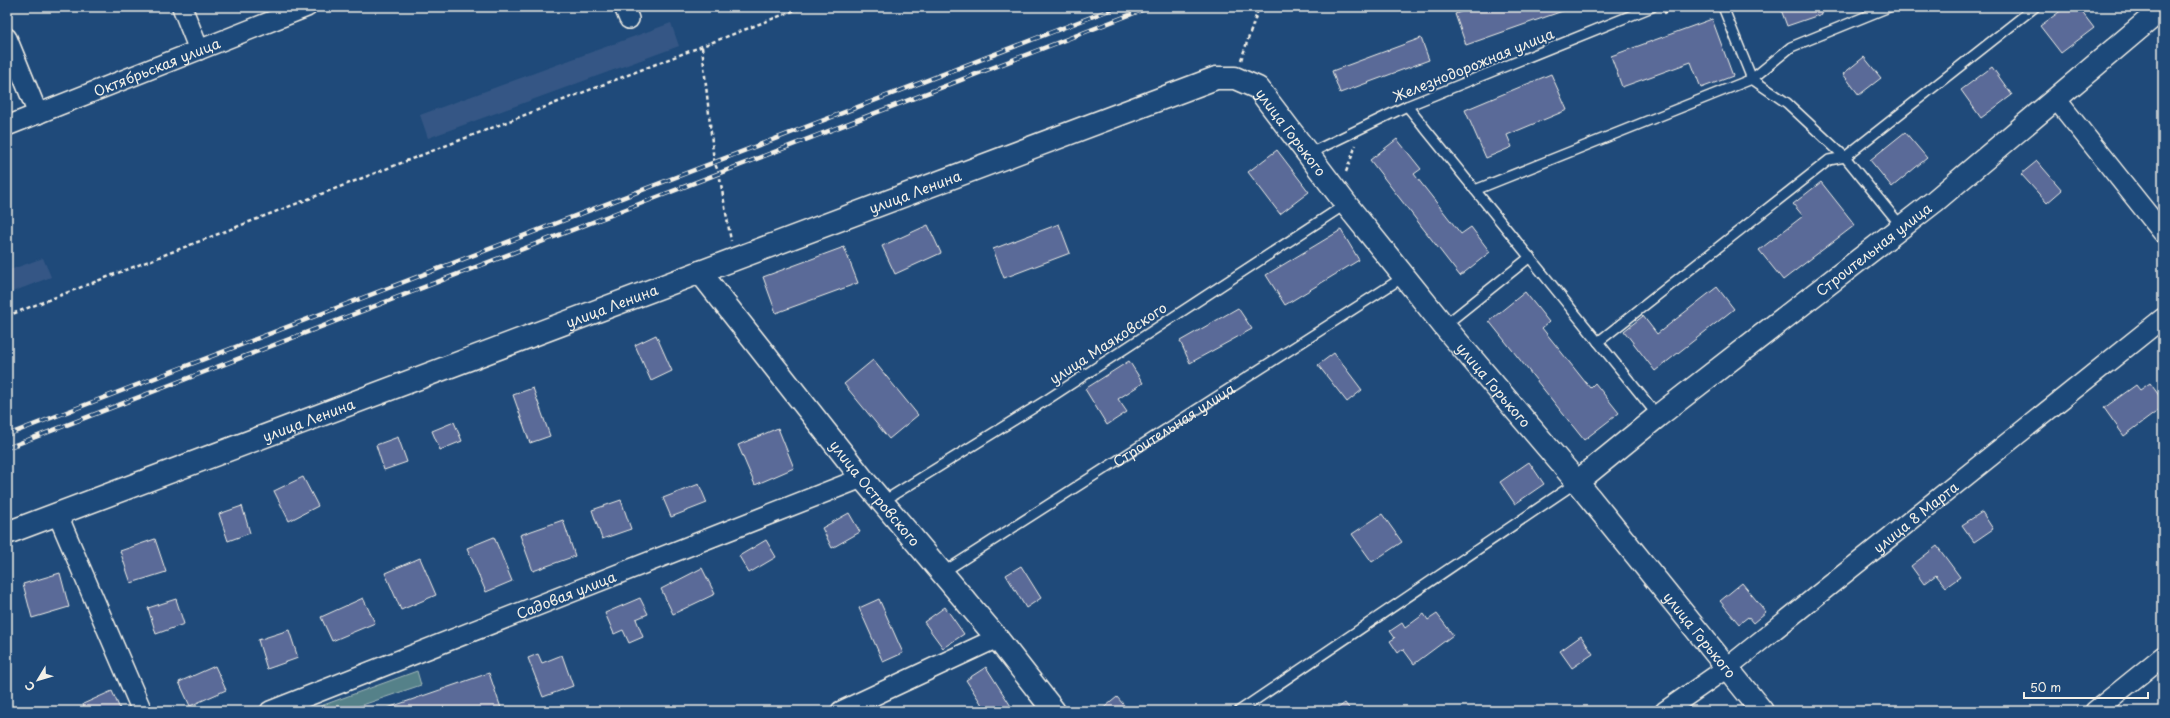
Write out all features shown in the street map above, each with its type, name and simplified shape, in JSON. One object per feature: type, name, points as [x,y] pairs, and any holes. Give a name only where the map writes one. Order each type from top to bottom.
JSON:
[{"type":"street","points":[[182,7],[200,50]]},
{"type":"street","name":"Октябрьская улица","points":[[7,126],[307,7]]},
{"type":"street","name":"Строительная улица","points":[[1577,482],[1658,416],[1902,227],[2163,8]]},
{"type":"street","points":[[7,38],[38,114]]},
{"type":"street","name":"улица Горького","points":[[1225,78],[1258,88],[1307,155],[1444,326],[1577,482],[1728,667],[1762,711]]},
{"type":"street","name":"улица Ленина","points":[[7,533],[734,258],[1225,78]]},
{"type":"street","points":[[2056,99],[2163,233]]},
{"type":"street","name":"улица Островского","points":[[700,272],[862,478],[997,638],[1054,711]]},
{"type":"street","name":"улица 8 Марта","points":[[1665,711],[1728,667],[2163,318]]},
{"type":"street","name":"Садовая улица","points":[[272,711],[862,478]]},
{"type":"street","points":[[57,513],[142,711]]},
{"type":"street","points":[[841,711],[997,638]]},
{"type":"street","points":[[2095,711],[2163,656]]},
{"type":"lane","name":"Железнодорожная улица","points":[[1307,155],[1407,106],[1652,7]]},
{"type":"lane","points":[[1723,7],[1752,79],[1787,103],[1845,157],[1902,227]]},
{"type":"lane","points":[[1475,190],[1752,79],[1791,47],[1889,7]]},
{"type":"lane","points":[[1598,342],[1829,160],[1845,157],[2035,7]]},
{"type":"lane","points":[[1407,106],[1658,416]]},
{"type":"lane","name":"улица Маяковского","points":[[882,502],[1048,399],[1346,204]]},
{"type":"lane","points":[[1444,326],[1530,257]]},
{"type":"lane","name":"Строительная улица","points":[[942,573],[1405,276]]},
{"type":"lane","points":[[1239,711],[1577,482]]},
{"type":"path","points":[[7,316],[803,7]]},
{"type":"path","points":[[1225,78],[1259,7]]},
{"type":"path","points":[[702,47],[714,162],[719,173],[734,258]]},
{"type":"shaded area","points":[[671,23],[679,46],[428,138],[420,115]]},
{"type":"shaded area","points":[[43,258],[51,277],[7,294],[7,271]]},
{"type":"green space","points":[[417,671],[421,685],[345,711],[307,711]]},
{"type":"building","points":[[1474,7],[1574,7],[1466,45],[1455,14]]},
{"type":"building","points":[[1780,7],[1820,7],[1822,14],[1787,26]]},
{"type":"building","points":[[2066,7],[2078,7],[2094,28],[2061,53],[2040,26]]},
{"type":"building","points":[[1712,19],[1733,76],[1701,88],[1691,62],[1622,87],[1611,56]]},
{"type":"building","points":[[1421,38],[1429,60],[1340,93],[1332,71]]},
{"type":"building","points":[[1864,57],[1881,78],[1859,95],[1843,74]]},
{"type":"building","points":[[1992,67],[2012,95],[1981,118],[1961,90]]},
{"type":"building","points":[[1551,74],[1567,110],[1507,135],[1512,147],[1486,158],[1465,110]]},
{"type":"building","points":[[1905,132],[1927,158],[1892,187],[1870,160]]},
{"type":"building","points":[[1397,139],[1421,169],[1414,174],[1461,234],[1471,227],[1490,252],[1460,276],[1370,160]]},
{"type":"building","points":[[1277,150],[1309,192],[1280,214],[1248,172]]},
{"type":"building","points":[[2037,161],[2062,190],[2047,203],[2021,174]]},
{"type":"building","points":[[1821,182],[1855,225],[1783,280],[1759,250],[1803,216],[1793,204]]},
{"type":"building","points":[[1059,224],[1070,253],[1004,278],[993,249]]},
{"type":"building","points":[[928,225],[941,253],[895,274],[882,246]]},
{"type":"building","points":[[1341,230],[1359,260],[1285,305],[1266,275]]},
{"type":"building","points":[[844,247],[858,283],[776,313],[763,277]]},
{"type":"building","points":[[1717,287],[1734,309],[1655,371],[1624,331],[1643,316],[1657,334]]},
{"type":"building","points":[[1525,292],[1549,322],[1542,328],[1590,388],[1595,383],[1619,413],[1584,440],[1489,321]]},
{"type":"building","points":[[1238,308],[1252,329],[1190,363],[1180,341]]},
{"type":"building","points":[[656,335],[672,371],[651,381],[635,345]]},
{"type":"building","points":[[1334,353],[1362,390],[1347,402],[1318,365]]},
{"type":"building","points":[[873,360],[918,415],[889,439],[844,384]]},
{"type":"building","points":[[1129,361],[1143,383],[1118,399],[1127,412],[1107,425],[1085,389]]},
{"type":"building","points":[[2150,383],[2163,401],[2163,407],[2124,436],[2104,408],[2136,385],[2140,390]]},
{"type":"building","points":[[533,388],[550,436],[530,443],[513,395]]},
{"type":"building","points":[[454,422],[462,441],[440,450],[432,431]]},
{"type":"building","points":[[778,428],[794,468],[755,485],[738,445]]},
{"type":"building","points":[[398,437],[407,462],[384,470],[376,445]]},
{"type":"building","points":[[1529,462],[1544,484],[1515,504],[1500,482]]},
{"type":"building","points":[[303,477],[318,506],[289,521],[274,491]]},
{"type":"building","points":[[699,484],[707,503],[671,517],[663,498]]},
{"type":"building","points":[[621,500],[631,529],[602,539],[592,510]]},
{"type":"building","points":[[242,506],[250,533],[228,541],[219,514]]},
{"type":"building","points":[[1982,512],[1993,529],[1974,542],[1962,525]]},
{"type":"building","points":[[849,513],[860,532],[832,548],[822,528]]},
{"type":"building","points":[[1382,514],[1402,542],[1372,562],[1352,534]]},
{"type":"building","points":[[563,520],[575,556],[533,571],[520,535]]},
{"type":"building","points":[[494,537],[512,581],[486,592],[467,548]]},
{"type":"building","points":[[155,539],[166,572],[131,583],[120,551]]},
{"type":"building","points":[[766,540],[776,557],[749,573],[739,556]]},
{"type":"building","points":[[1937,546],[1960,577],[1946,587],[1936,575],[1924,584],[1911,566]]},
{"type":"building","points":[[420,558],[436,595],[401,610],[385,573]]},
{"type":"building","points":[[1021,566],[1041,598],[1026,608],[1006,575]]},
{"type":"building","points":[[702,568],[715,594],[673,614],[661,589]]},
{"type":"building","points":[[60,573],[69,607],[32,618],[23,584]]},
{"type":"building","points":[[1742,583],[1766,612],[1753,623],[1748,617],[1739,624],[1720,601]]},
{"type":"building","points":[[363,598],[375,623],[332,641],[321,617]]},
{"type":"building","points":[[640,598],[648,614],[636,619],[643,637],[629,643],[623,630],[614,634],[605,613]]},
{"type":"building","points":[[176,599],[184,624],[156,634],[148,608]]},
{"type":"building","points":[[879,599],[903,653],[883,662],[859,608]]},
{"type":"building","points":[[945,607],[964,634],[943,648],[924,622]]},
{"type":"building","points":[[1424,614],[1428,620],[1437,614],[1453,635],[1414,664],[1403,649],[1398,653],[1390,641],[1395,638],[1390,631],[1402,623],[1405,628]]},
{"type":"building","points":[[289,630],[298,658],[267,669],[258,640]]},
{"type":"building","points":[[1581,636],[1593,654],[1572,668],[1560,651]]},
{"type":"building","points":[[538,654],[542,663],[562,655],[573,686],[543,697],[528,658]]},
{"type":"building","points":[[215,666],[226,690],[190,706],[179,682]]},
{"type":"building","points":[[986,667],[1014,711],[986,711],[966,680]]},
{"type":"building","points":[[489,673],[502,711],[379,711]]},
{"type":"building","points":[[112,691],[121,711],[86,711],[83,704]]},
{"type":"building","points":[[1117,697],[1129,711],[1100,711]]},
{"type":"building","points":[[1345,703],[1351,711],[1334,711]]},
{"type":"railway","points":[[7,435],[1117,7]]},
{"type":"railway","points":[[7,448],[1150,7]]}]
